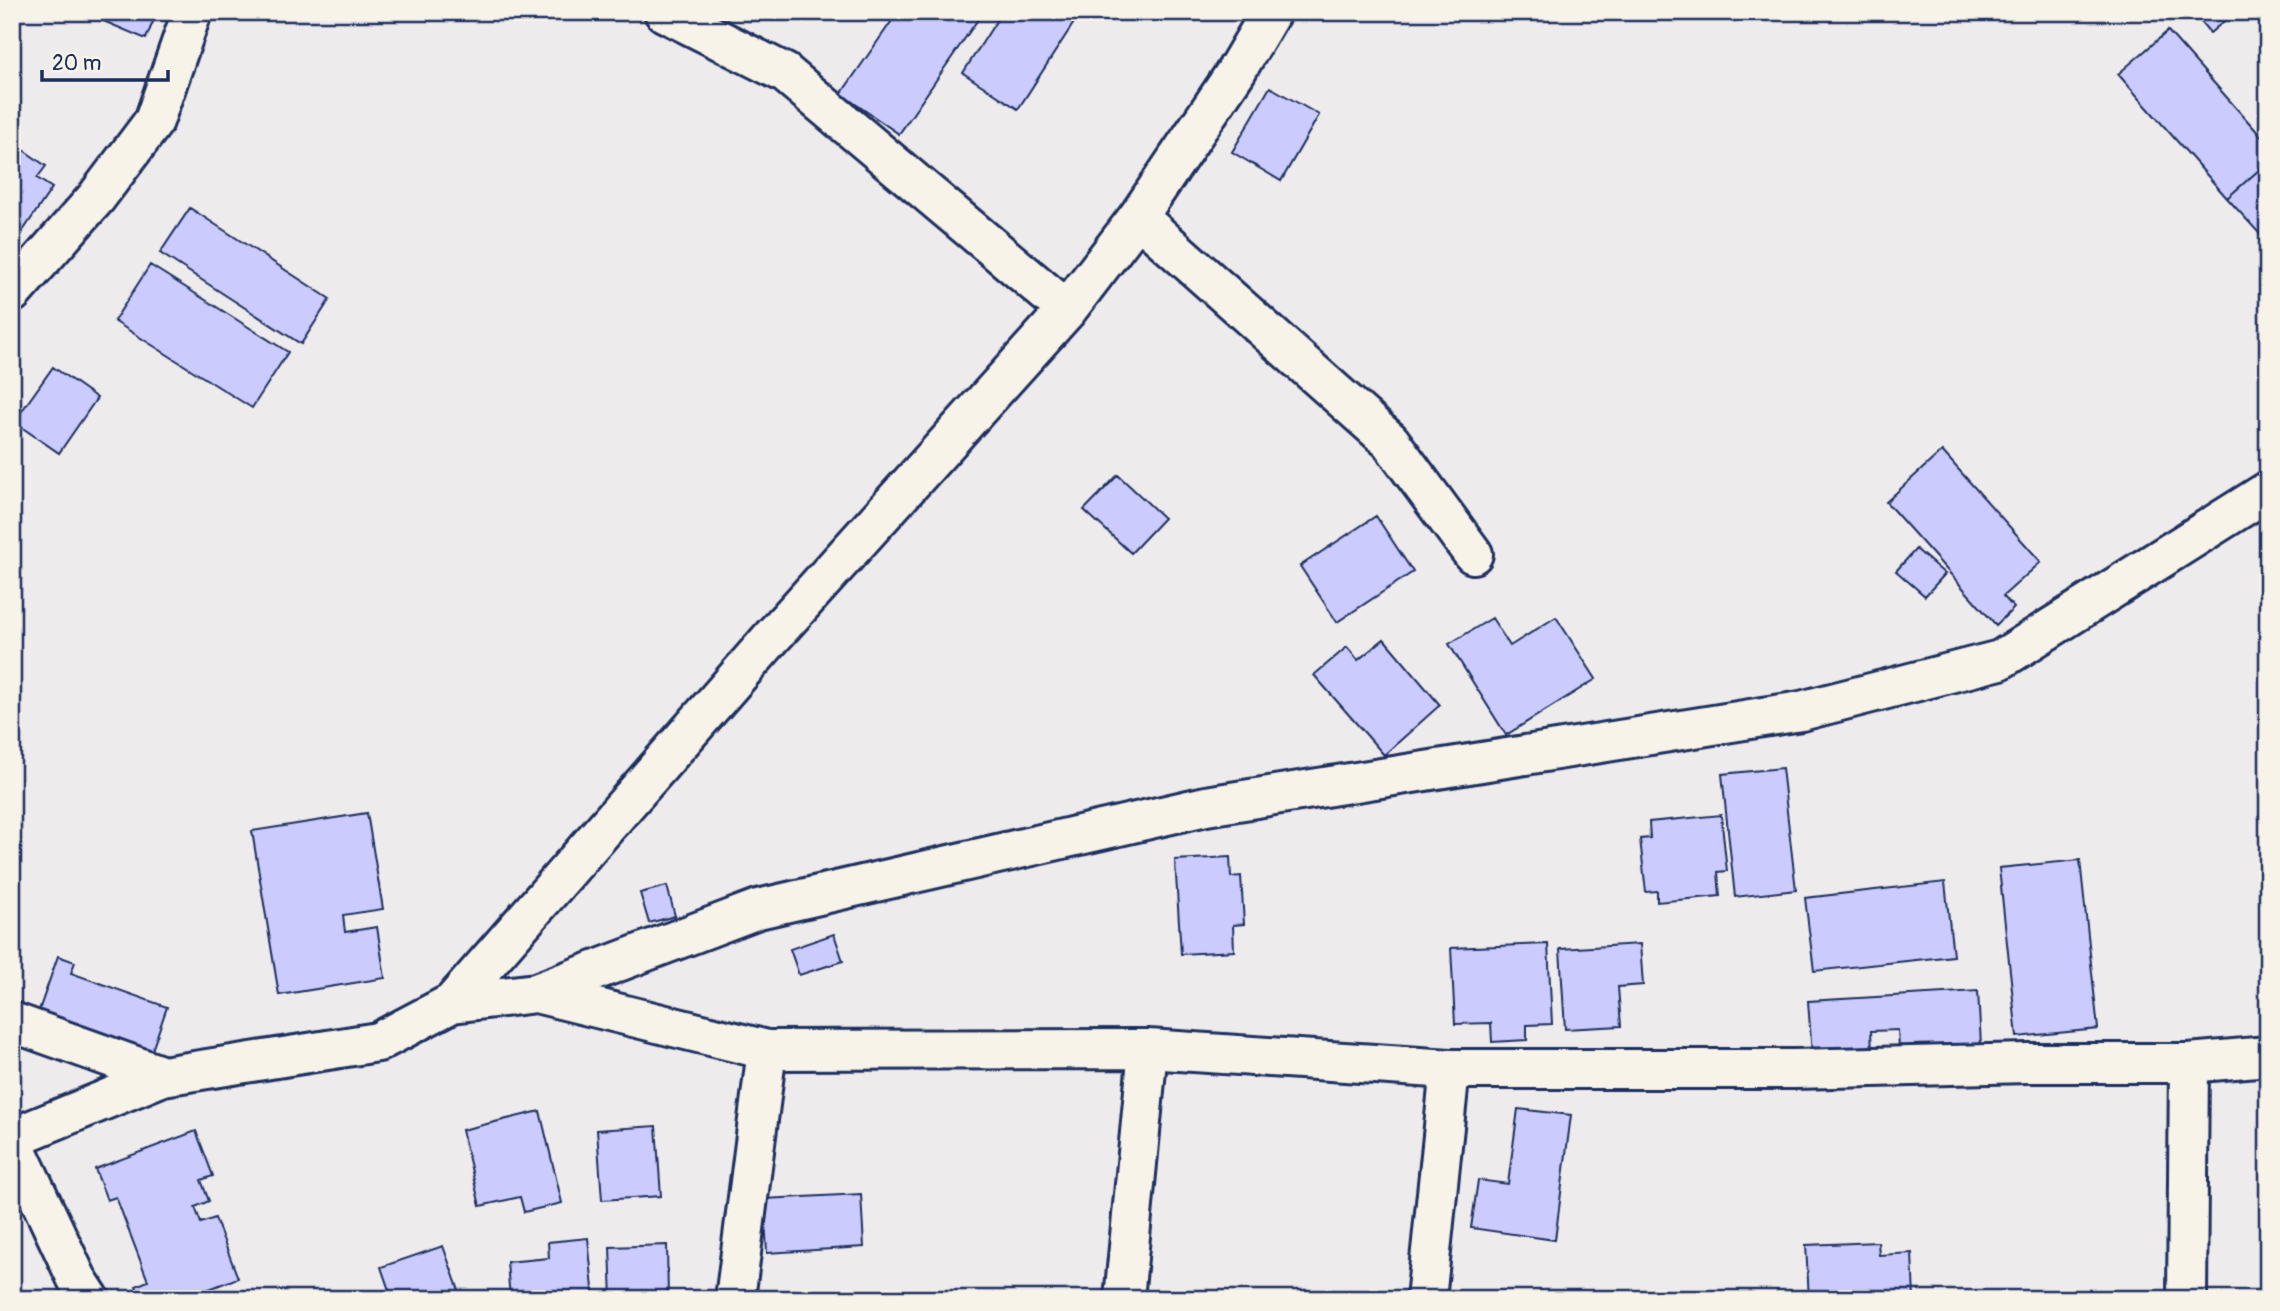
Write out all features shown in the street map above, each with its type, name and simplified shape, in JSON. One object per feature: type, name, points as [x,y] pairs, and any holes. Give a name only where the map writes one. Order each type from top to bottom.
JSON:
[{"type":"street","points":[[12,293],[96,198],[154,121],[192,12]]},
{"type":"street","points":[[664,12],[785,74],[1067,310]]},
{"type":"street","points":[[452,1003],[772,637],[1067,310],[1138,217],[1235,73],[1271,12]]},
{"type":"street","points":[[1138,217],[1390,441],[1474,554]]},
{"type":"street","points":[[90,1299],[12,1139],[163,1076],[378,1042],[452,1003],[536,993],[758,909],[1192,809],[1801,711],[2000,660],[2268,491]]},
{"type":"street","points":[[536,993],[767,1050],[1148,1049],[1450,1069],[1795,1069],[2028,1063],[2189,1063],[2268,1056]]},
{"type":"street","points":[[12,1022],[163,1076]]},
{"type":"street","points":[[1124,1299],[1148,1049]]},
{"type":"street","points":[[735,1299],[767,1050]]},
{"type":"street","points":[[2187,1299],[2189,1063]]},
{"type":"street","points":[[1426,1299],[1450,1069]]},
{"type":"building","points":[[82,12],[157,12],[146,39]]},
{"type":"building","points":[[898,12],[983,12],[899,134],[841,94]]},
{"type":"building","points":[[1002,12],[1062,12],[1075,21],[1018,109],[963,73]]},
{"type":"building","points":[[2193,12],[2235,12],[2210,33]]},
{"type":"building","points":[[2168,31],[2268,144],[2268,162],[2227,198],[2118,74]]},
{"type":"building","points":[[1270,87],[1319,115],[1281,181],[1232,152]]},
{"type":"building","points":[[12,142],[46,166],[37,178],[52,188],[14,244]]},
{"type":"building","points":[[2268,162],[2268,243],[2227,198]]},
{"type":"building","points":[[190,208],[330,299],[301,344],[160,253]]},
{"type":"building","points":[[150,265],[288,352],[252,408],[114,321]]},
{"type":"building","points":[[53,367],[97,398],[59,453],[14,422]]},
{"type":"building","points":[[1942,451],[2041,562],[2003,596],[2014,608],[1996,625],[1886,502]]},
{"type":"building","points":[[1118,475],[1164,518],[1131,553],[1084,510]]},
{"type":"building","points":[[1376,516],[1413,572],[1337,622],[1300,566]]},
{"type":"building","points":[[1916,549],[1945,574],[1925,596],[1896,571]]},
{"type":"building","points":[[2268,559],[2268,584],[2259,562]]},
{"type":"building","points":[[1556,617],[1596,679],[1506,735],[1449,644],[1492,618],[1510,646]]},
{"type":"building","points":[[1384,639],[1440,705],[1384,755],[1314,675],[1347,647],[1358,660]]},
{"type":"building","points":[[1782,768],[1796,890],[1735,897],[1722,774]]},
{"type":"building","points":[[367,813],[383,909],[343,915],[345,932],[377,927],[385,978],[279,995],[252,831]]},
{"type":"building","points":[[1721,815],[1727,871],[1718,872],[1720,896],[1657,902],[1657,891],[1646,892],[1640,839],[1650,838],[1649,822]]},
{"type":"building","points":[[1230,857],[1231,877],[1241,876],[1244,924],[1233,925],[1234,951],[1181,954],[1175,860]]},
{"type":"building","points":[[2080,860],[2098,1029],[2017,1037],[1999,868]]},
{"type":"building","points":[[1945,882],[1953,956],[1814,971],[1805,898]]},
{"type":"building","points":[[667,886],[675,916],[649,923],[640,893]]},
{"type":"building","points":[[834,934],[843,961],[799,975],[790,949]]},
{"type":"building","points":[[1548,944],[1552,1024],[1527,1025],[1527,1040],[1492,1042],[1491,1023],[1455,1024],[1451,948]]},
{"type":"building","points":[[1640,944],[1643,985],[1618,987],[1621,1026],[1565,1029],[1560,949]]},
{"type":"building","points":[[58,956],[75,962],[71,973],[167,1007],[149,1059],[36,1019]]},
{"type":"building","points":[[1978,991],[1981,1045],[1899,1049],[1898,1030],[1871,1031],[1872,1051],[1812,1055],[1808,1001]]},
{"type":"building","points":[[1518,1109],[1571,1115],[1555,1240],[1471,1228],[1478,1180],[1508,1184]]},
{"type":"building","points":[[540,1111],[562,1203],[524,1212],[520,1197],[480,1206],[462,1130]]},
{"type":"building","points":[[656,1126],[661,1196],[602,1200],[597,1130]]},
{"type":"building","points":[[196,1131],[213,1176],[201,1180],[209,1201],[195,1207],[201,1223],[215,1218],[238,1278],[183,1299],[141,1299],[136,1286],[148,1281],[116,1197],[107,1200],[95,1169]]},
{"type":"building","points":[[861,1194],[864,1247],[767,1253],[764,1199]]},
{"type":"building","points":[[588,1238],[594,1299],[510,1299],[507,1262],[549,1258],[548,1242]]},
{"type":"building","points":[[1878,1242],[1879,1255],[1912,1253],[1914,1299],[1809,1299],[1806,1245]]},
{"type":"building","points":[[667,1245],[668,1299],[612,1299],[610,1247]]},
{"type":"building","points":[[443,1246],[462,1299],[392,1299],[381,1267]]}]
